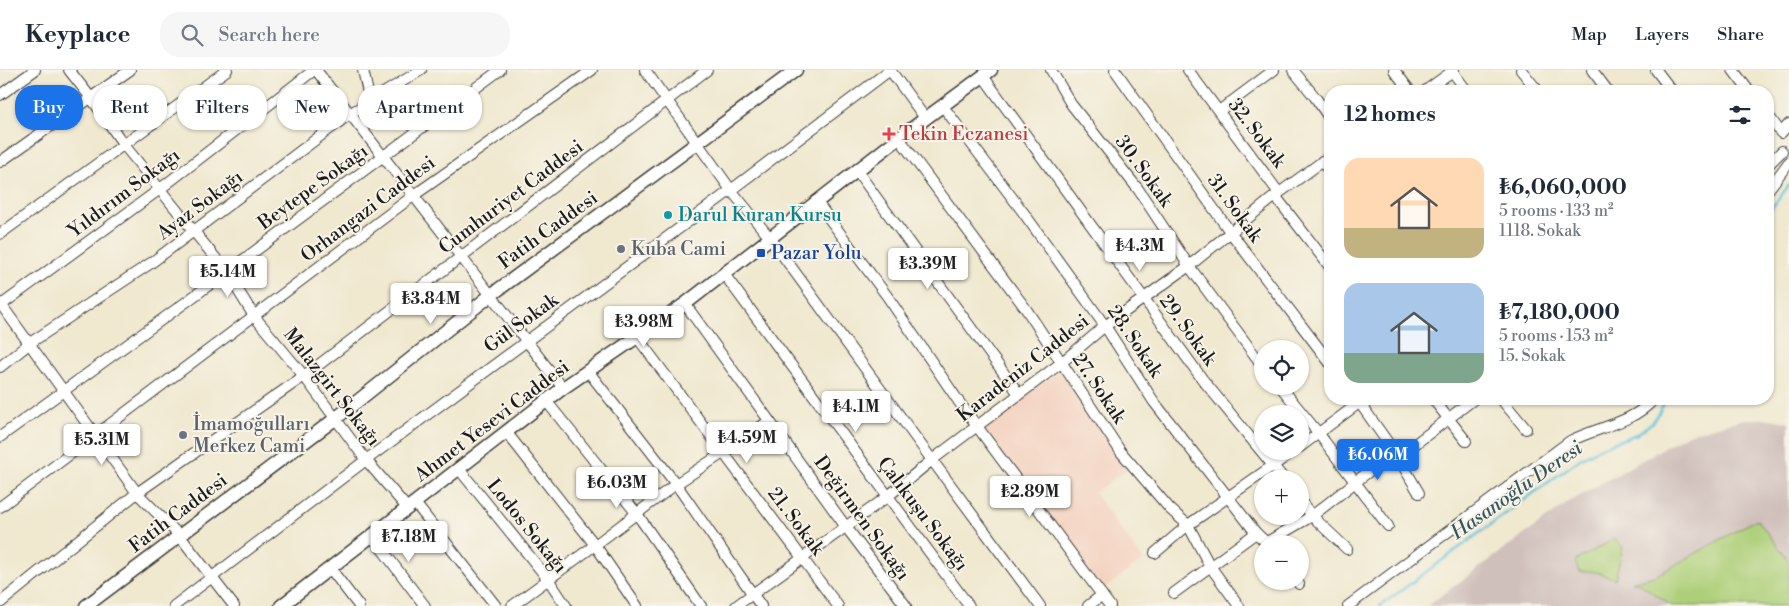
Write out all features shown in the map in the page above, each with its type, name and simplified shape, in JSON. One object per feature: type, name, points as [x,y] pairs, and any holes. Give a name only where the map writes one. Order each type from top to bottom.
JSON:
[{"type":"main road","name":"Fatih Caddesi","points":[[86,606],[335,419],[491,295],[796,70]]},
{"type":"main road","name":"Ahmet Yesevi Caddesi","points":[[286,605],[330,568],[564,388],[685,304],[898,138],[987,73]]},
{"type":"street","points":[[0,96],[35,70]]},
{"type":"street","name":"Malazgirt Sokağı","points":[[69,70],[92,98],[124,144],[226,271],[254,316],[304,376],[366,460],[412,506],[496,606]]},
{"type":"street","points":[[0,162],[130,70]]},
{"type":"street","points":[[0,234],[227,70]]},
{"type":"street","points":[[315,70],[351,113],[383,158],[463,257],[564,388]]},
{"type":"street","name":"Yıldırım Sokağı","points":[[0,304],[160,189],[315,70]]},
{"type":"street","points":[[364,70],[367,85]]},
{"type":"street","name":"Ayaz Sokağı","points":[[397,85],[421,70]]},
{"type":"street","name":"Beytepe Sokağı","points":[[0,437],[383,158],[500,70]]},
{"type":"street","name":"Orhangazi Caddesi","points":[[0,507],[413,196],[592,70]]},
{"type":"street","points":[[645,70],[731,190],[770,238],[1040,606]]},
{"type":"street","name":"Cumhuriyet Caddesi","points":[[0,602],[137,493],[304,376],[708,70]]},
{"type":"street","points":[[890,70],[925,118]]},
{"type":"street","name":"Gül Sokak","points":[[174,606],[366,460],[890,70]]},
{"type":"street","name":"30. Sokak","points":[[1051,70],[1071,104],[1138,189],[1189,266],[1254,356]]},
{"type":"street","name":"31. Sokak","points":[[1115,70],[1231,233],[1324,355]]},
{"type":"street","name":"32. Sokak","points":[[1188,70],[1324,259]]},
{"type":"street","points":[[1219,112],[1274,70]]},
{"type":"street","points":[[1293,70],[1324,110]]},
{"type":"street","points":[[1394,70],[1405,85]]},
{"type":"street","points":[[1521,70],[1533,85]]},
{"type":"street","points":[[1592,70],[1603,85]]},
{"type":"street","points":[[1656,70],[1667,85]]},
{"type":"street","points":[[1733,70],[1744,85]]},
{"type":"street","points":[[1433,85],[1453,71],[1463,85]]},
{"type":"street","name":"29. Sokak","points":[[987,73],[1203,380],[1277,470]]},
{"type":"street","name":"28. Sokak","points":[[942,105],[1023,212],[1105,326],[1154,402],[1256,533]]},
{"type":"street","name":"Ayaz Sokağı","points":[[0,367],[30,343],[151,263],[358,109]]},
{"type":"street","points":[[1774,123],[1781,133],[1789,124]]},
{"type":"street","name":"27. Sokak","points":[[898,138],[1026,309],[1121,452],[1170,509],[1188,525],[1210,566],[1239,606]]},
{"type":"street","points":[[1774,159],[1782,151]]},
{"type":"street","name":"Karadeniz Caddesi","points":[[736,606],[888,497],[932,460],[1061,363],[1105,326],[1189,266],[1324,160]]},
{"type":"street","points":[[1774,182],[1789,162]]},
{"type":"street","points":[[857,171],[1019,394]]},
{"type":"street","points":[[816,201],[887,296],[959,402],[1110,606]]},
{"type":"street","name":"Çalıkuşu Sokağı","points":[[724,274],[969,606]]},
{"type":"street","points":[[0,304],[137,493],[180,535],[234,606]]},
{"type":"street","name":"Değirmen Sokağı","points":[[685,304],[846,527],[906,606]]},
{"type":"street","name":"21. Sokak","points":[[637,337],[801,559],[838,606]]},
{"type":"street","points":[[588,371],[676,484],[761,606]]},
{"type":"street","points":[[1287,395],[1388,526]]},
{"type":"street","points":[[547,402],[637,514],[701,606]]},
{"type":"street","points":[[1309,441],[1355,405]]},
{"type":"street","points":[[1364,405],[1398,457],[1418,493]]},
{"type":"street","points":[[1438,405],[1466,441]]},
{"type":"street","points":[[1280,535],[1312,516],[1372,470],[1398,457],[1466,405]]},
{"type":"street","points":[[1506,405],[1526,429]]},
{"type":"street","points":[[1348,606],[1570,441],[1589,432],[1630,418],[1648,405]]},
{"type":"street","points":[[512,606],[596,546],[676,484],[770,421]]},
{"type":"street","points":[[507,433],[596,546],[636,606]]},
{"type":"street","points":[[1155,552],[1188,525],[1280,460]]},
{"type":"street","name":"Lodos Sokağı","points":[[459,469],[548,579],[566,606]]},
{"type":"street","points":[[1309,512],[1347,549]]},
{"type":"street","points":[[1174,594],[1256,533]]},
{"type":"street","points":[[372,536],[425,606]]},
{"type":"street","points":[[330,568],[359,606]]},
{"type":"street","points":[[1088,606],[1102,595]]},
{"type":"shaded area","points":[[1059,370],[1130,467],[1094,493],[1143,560],[1101,591],[980,428]]},
{"type":"shaded area","points":[[1744,419],[1769,419],[1789,422],[1789,606],[1427,606],[1569,502],[1688,434]]},
{"type":"green space","points":[[1757,519],[1789,561],[1789,606],[1672,606],[1637,582],[1632,582],[1655,576]]},
{"type":"green space","points":[[1614,539],[1623,547],[1615,579],[1596,572],[1579,572],[1575,561]]},
{"type":"waterway","name":"Hasanoğlu Deresi","points":[[1774,205],[1789,185]]},
{"type":"waterway","name":"Hasanoğlu Deresi","points":[[1380,606],[1580,459],[1602,447],[1637,434],[1653,422],[1663,405]]},
{"type":"place","name":"Tekin Eczanesi","points":[[889,134]]},
{"type":"place","name":"Darul Kuran Kursu","points":[[668,215]]},
{"type":"place","name":"Kuba Cami","points":[[621,249]]},
{"type":"place","name":"Pazar Yolu","points":[[761,253]]},
{"type":"place","name":"İmamoğulları Merkez Cami","points":[[183,435]]}]
